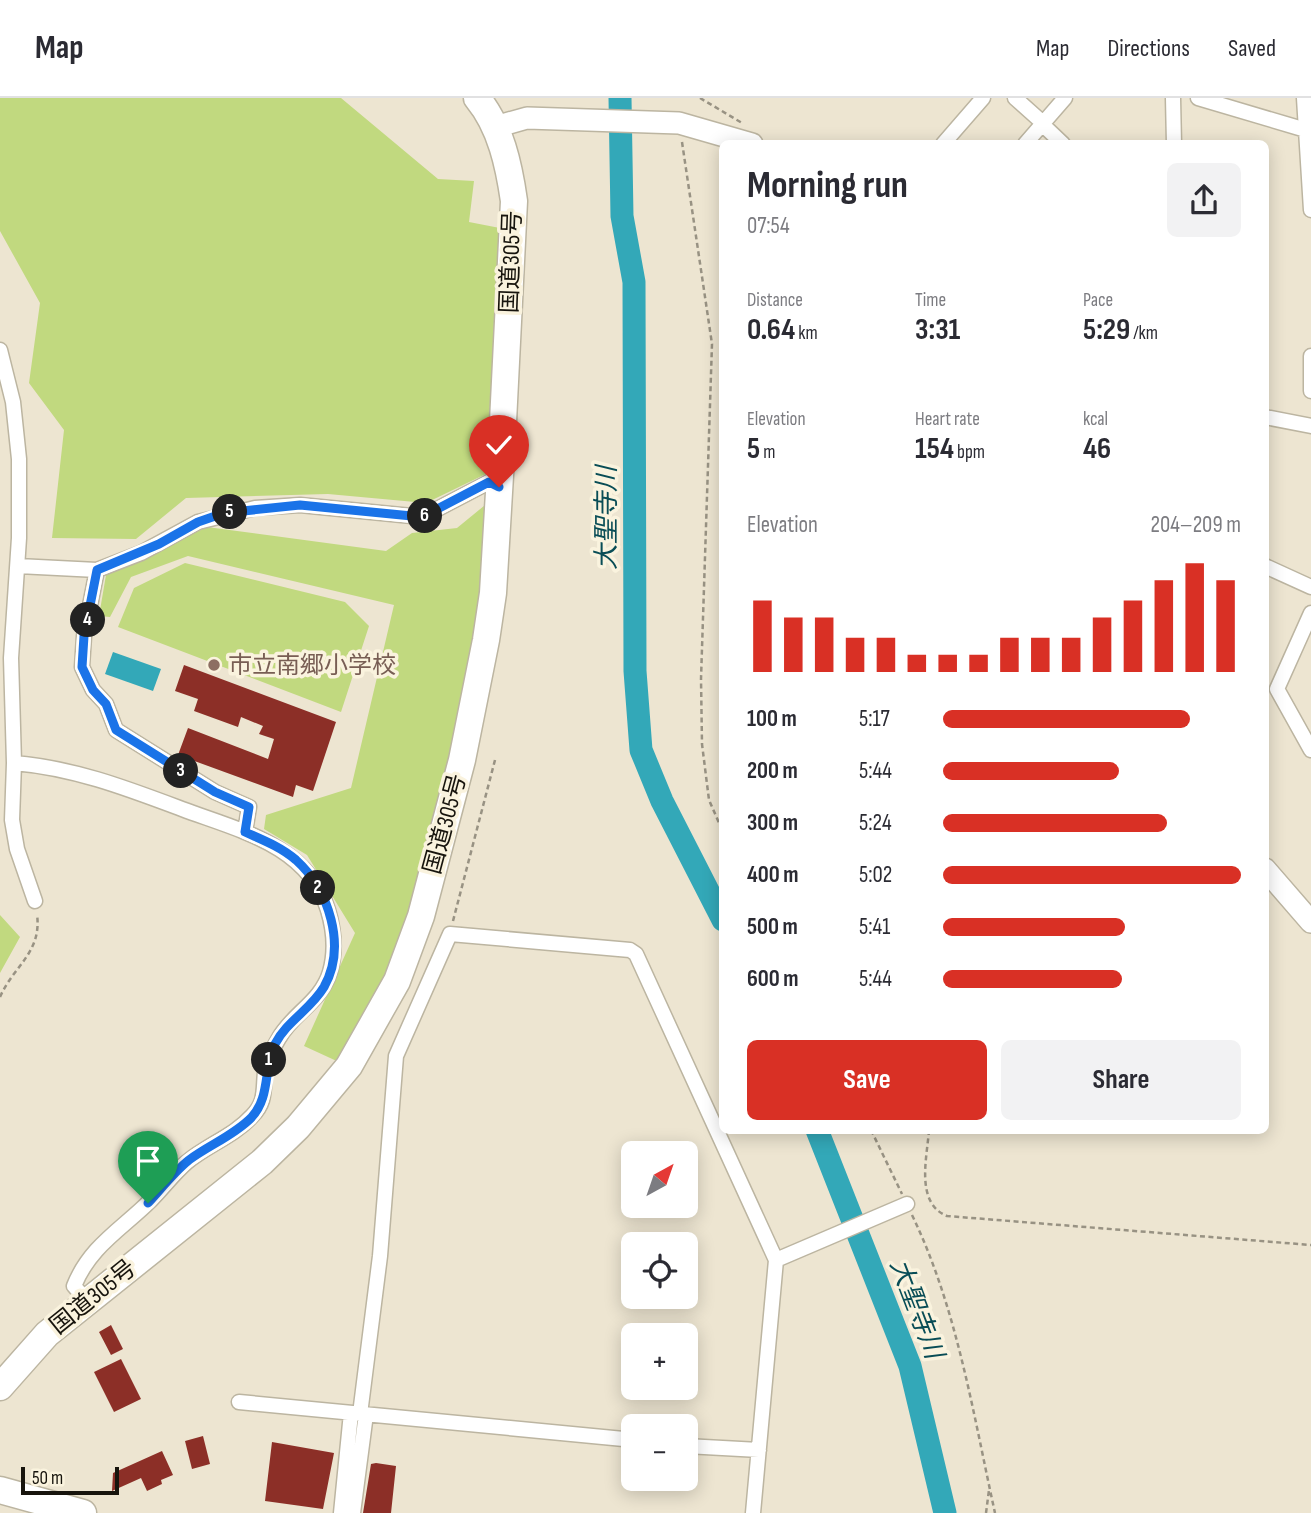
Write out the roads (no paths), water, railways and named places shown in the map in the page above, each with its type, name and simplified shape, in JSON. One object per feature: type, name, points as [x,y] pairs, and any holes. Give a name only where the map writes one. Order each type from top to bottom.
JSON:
[{"type":"highway","name":"国道305号","points":[[0,1387],[47,1334],[271,1154],[330,1093],[383,1010],[411,948],[479,684],[493,593],[514,230],[510,172],[495,127],[477,98]]},
{"type":"highway","points":[[0,1490],[83,1513]]},
{"type":"street","points":[[946,140],[983,98]]},
{"type":"street","points":[[1015,98],[1059,140]]},
{"type":"street","points":[[1028,140],[1065,98]]},
{"type":"street","points":[[1173,98],[1174,140]]},
{"type":"street","points":[[1198,98],[1308,132]]},
{"type":"street","points":[[1304,98],[1311,210]]},
{"type":"street","points":[[495,127],[527,118],[679,123],[748,134]]},
{"type":"street","points":[[0,350],[13,402],[19,459],[18,566],[10,658],[14,763],[12,820],[17,849],[34,901]]},
{"type":"street","points":[[1311,356],[1311,391]]},
{"type":"street","points":[[1269,417],[1311,426]]},
{"type":"street","points":[[18,566],[97,570],[150,549],[198,522],[224,513],[300,505],[422,517],[479,485],[489,482],[499,487]]},
{"type":"street","points":[[1269,568],[1311,587]]},
{"type":"street","points":[[97,570],[84,636],[82,667],[93,690],[106,704],[116,730],[215,792],[249,807],[245,832]]},
{"type":"street","points":[[1269,697],[1277,690],[1311,613]]},
{"type":"street","points":[[1277,690],[1311,750]]},
{"type":"street","points":[[14,763],[92,775],[278,847],[313,879],[326,902],[334,930],[331,971],[312,1004],[286,1028],[275,1045],[265,1070],[265,1098],[252,1116],[187,1162],[148,1203],[95,1248],[83,1265],[74,1286],[87,1301]]},
{"type":"street","points":[[1269,874],[1311,922]]},
{"type":"street","points":[[341,1513],[359,1413],[380,1256],[396,1056],[450,934],[630,950],[636,954],[776,1260],[753,1513]]},
{"type":"street","points":[[776,1260],[907,1204]]},
{"type":"street","points":[[239,1402],[621,1439]]},
{"type":"street","points":[[353,1513],[359,1413]]},
{"type":"street","points":[[698,1447],[759,1450]]},
{"type":"water","points":[[113,652],[161,669],[153,691],[105,674]]},
{"type":"waterway","name":"大聖寺川","points":[[620,98],[622,216],[634,282],[635,671],[641,750],[662,801],[719,912]]},
{"type":"waterway","name":"大聖寺川","points":[[819,1134],[910,1366],[945,1513]]},
{"type":"place","name":"市立南郷小学校","points":[[214,665]]}]
